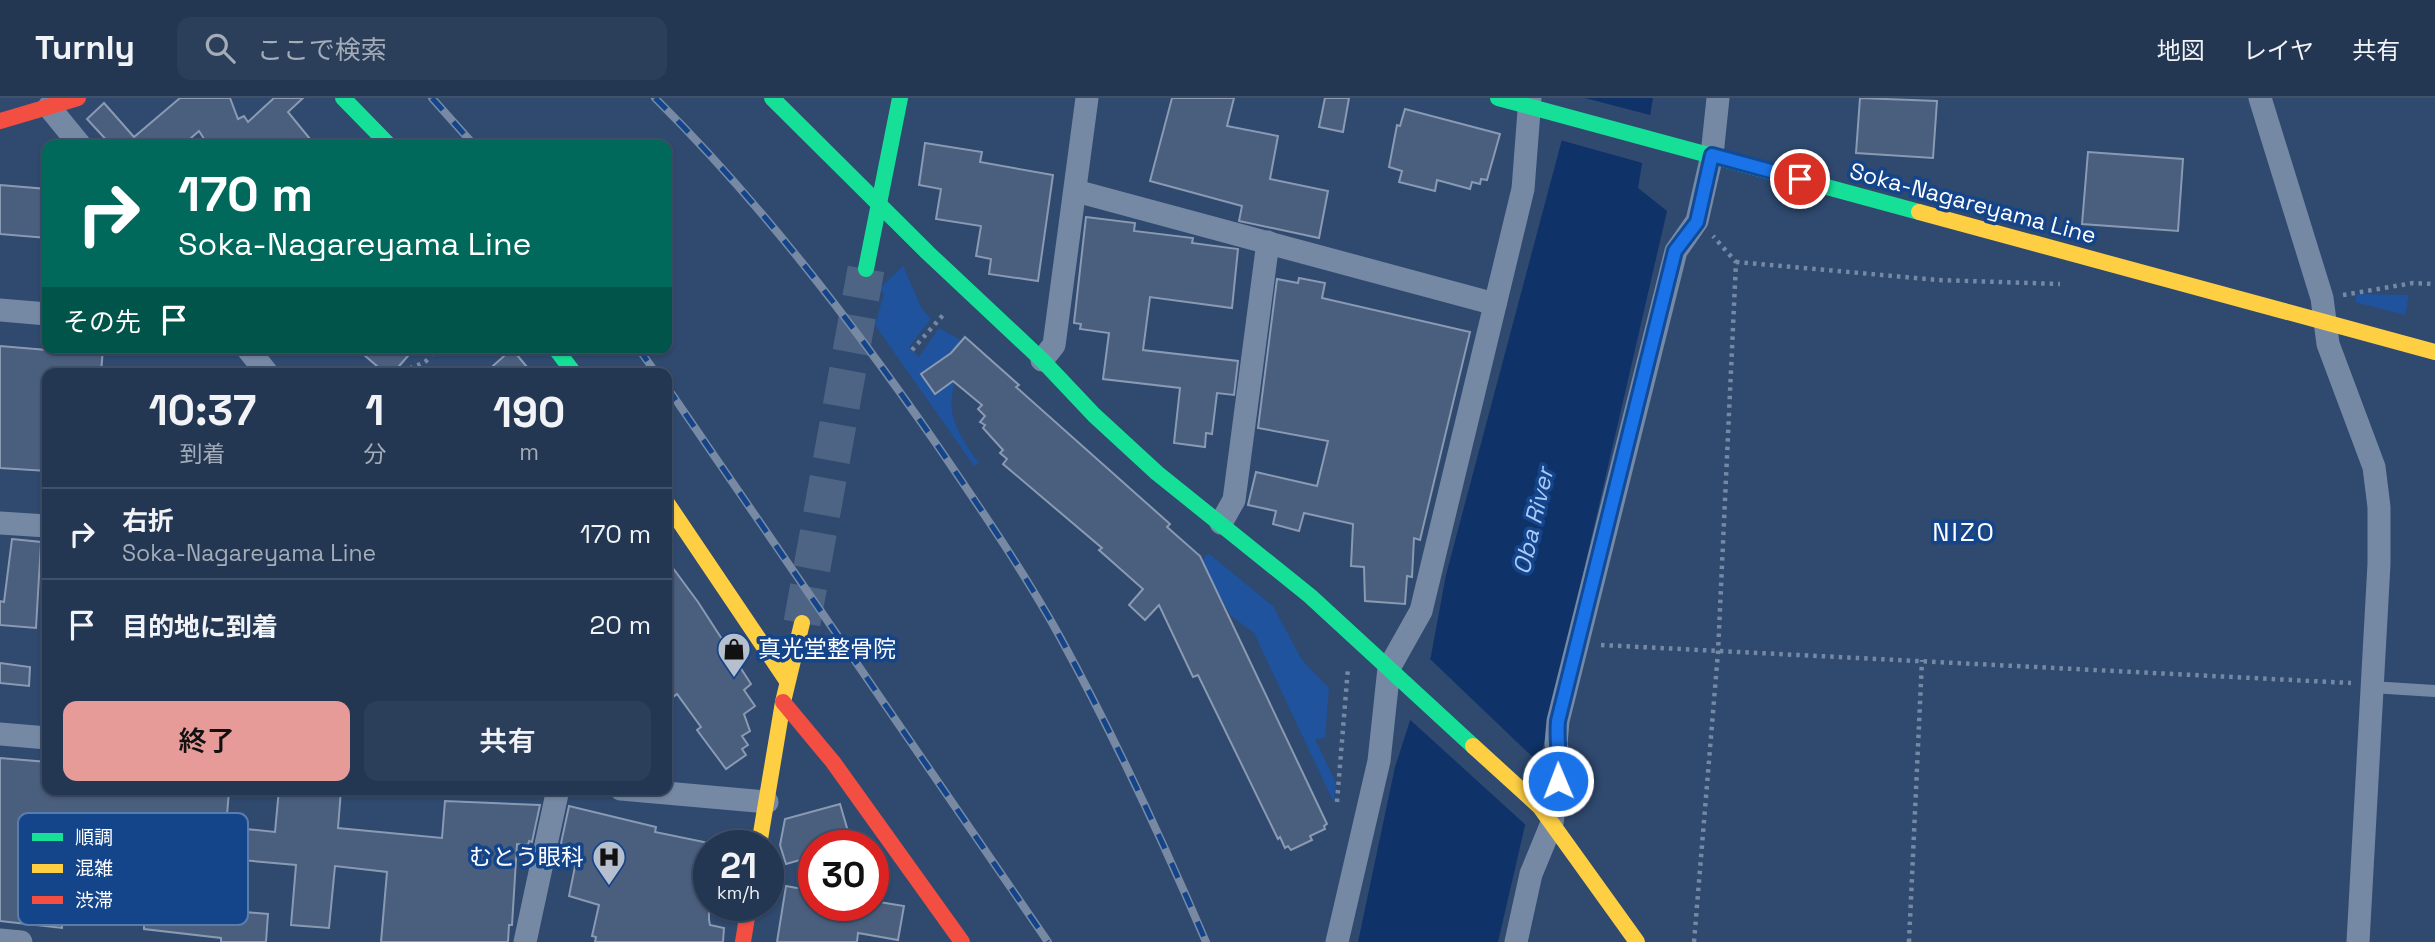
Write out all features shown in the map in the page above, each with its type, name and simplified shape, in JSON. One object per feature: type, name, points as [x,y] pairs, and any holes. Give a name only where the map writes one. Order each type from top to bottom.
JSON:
[{"type":"street","points":[[343,98],[384,140]]},
{"type":"street","points":[[772,98],[928,253],[1042,360],[1094,415],[1157,473],[1310,596],[1546,815],[1637,942]]},
{"type":"street","points":[[866,270],[900,98]]},
{"type":"street","points":[[1042,360],[1054,345],[1087,98]]},
{"type":"street","name":"Soka-Nagareyama Line","points":[[1498,98],[1535,105],[2435,352]]},
{"type":"street","points":[[1516,942],[1560,765],[1556,744],[1558,721],[1675,251],[1697,222],[1712,155],[1718,98]]},
{"type":"street","points":[[2260,98],[2322,298],[2328,344],[2374,467],[2378,486],[2379,564],[2358,942]]},
{"type":"street","points":[[0,121],[63,101],[78,140]]},
{"type":"street","points":[[1337,942],[1379,761],[1389,668],[1421,611],[1523,189],[1535,105]]},
{"type":"street","points":[[1076,191],[1495,304]]},
{"type":"street","points":[[1221,523],[1234,500],[1268,242]]},
{"type":"street","points":[[0,310],[42,314]]},
{"type":"street","points":[[560,354],[570,368]]},
{"type":"street","points":[[247,357],[261,368]]},
{"type":"street","points":[[672,510],[787,681]]},
{"type":"street","points":[[0,523],[42,526]]},
{"type":"street","points":[[761,830],[787,681],[802,622]]},
{"type":"street","points":[[783,702],[832,762],[962,942]]},
{"type":"street","points":[[0,734],[42,738]]},
{"type":"street","points":[[672,794],[766,802]]},
{"type":"street","points":[[525,942],[557,795]]},
{"type":"street","points":[[743,942],[746,921]]},
{"type":"street","points":[[0,940],[21,942]]},
{"type":"lane","points":[[2372,686],[2435,691]]},
{"type":"path","points":[[1697,222],[1736,262],[1938,280],[2062,284]]},
{"type":"path","points":[[1694,942],[1718,652],[1736,262]]},
{"type":"path","points":[[2322,298],[2413,283],[2435,284]]},
{"type":"path","points":[[912,350],[944,314]]},
{"type":"path","points":[[415,368],[425,364],[431,354]]},
{"type":"path","points":[[1579,643],[2372,686]]},
{"type":"path","points":[[1909,942],[1922,660]]},
{"type":"path","points":[[1338,802],[1347,681]]},
{"type":"shaded area","points":[[903,266],[922,309],[931,319],[909,347],[919,357],[939,328],[961,340],[941,362],[957,376],[953,389],[952,412],[959,432],[979,463],[974,466],[875,325],[884,293],[879,289]]},
{"type":"shaded area","points":[[2357,294],[2409,295],[2405,315],[2355,302]]},
{"type":"shaded area","points":[[1208,553],[1273,606],[1302,660],[1329,688],[1325,738],[1315,739],[1336,783],[1334,803],[1254,633],[1231,616],[1205,569],[1199,565]]},
{"type":"water","name":"Oba River","points":[[1573,98],[1653,98],[1638,188],[1667,211],[1498,942],[1358,942],[1395,767],[1431,656],[1446,575]]},
{"type":"pier","points":[[1570,98],[1585,98],[1654,116],[1646,164],[1560,140]]},
{"type":"pier","points":[[1427,656],[1543,767],[1529,828],[1407,717]]},
{"type":"building","points":[[180,98],[230,98],[238,119],[244,116],[248,122],[274,98],[303,98],[288,112],[311,140],[205,140],[199,131],[189,140],[106,140],[87,119],[104,103],[134,137]]},
{"type":"building","points":[[1172,98],[1234,98],[1227,126],[1278,136],[1270,179],[1328,191],[1319,238],[1239,221],[1242,206],[1150,181]]},
{"type":"building","points":[[1325,98],[1349,98],[1343,132],[1319,127]]},
{"type":"building","points":[[1860,98],[1937,101],[1933,158],[1856,153]]},
{"type":"building","points":[[1405,109],[1500,134],[1487,180],[1481,179],[1480,184],[1472,182],[1470,189],[1437,180],[1435,191],[1399,182],[1402,171],[1389,167],[1397,125],[1400,126]]},
{"type":"building","points":[[925,143],[982,152],[980,162],[1053,175],[1038,281],[989,274],[991,259],[976,256],[981,226],[936,219],[941,189],[919,185]]},
{"type":"building","points":[[2088,152],[2183,159],[2178,231],[2082,224]]},
{"type":"building","points":[[0,185],[42,189],[42,238],[0,234]]},
{"type":"building","points":[[1086,217],[1135,223],[1134,231],[1193,238],[1192,243],[1238,249],[1232,308],[1150,297],[1143,350],[1238,361],[1234,395],[1217,393],[1212,434],[1206,433],[1205,447],[1174,443],[1180,388],[1103,379],[1109,333],[1080,329],[1081,324],[1074,323]]},
{"type":"building","points":[[1299,278],[1325,283],[1322,298],[1470,332],[1420,540],[1414,538],[1412,577],[1407,576],[1405,604],[1365,601],[1364,567],[1351,566],[1353,524],[1304,513],[1299,531],[1273,524],[1276,511],[1248,505],[1256,472],[1317,486],[1328,441],[1258,428],[1277,279],[1298,283]]},
{"type":"building","points":[[965,337],[1019,385],[1016,387],[1170,524],[1167,527],[1200,556],[1327,824],[1325,829],[1310,836],[1312,840],[1291,850],[1288,846],[1285,848],[1280,837],[1278,839],[1198,675],[1193,677],[1159,605],[1145,620],[1129,605],[1143,589],[1099,550],[1102,548],[1003,464],[1007,459],[1000,453],[1003,450],[980,422],[985,416],[978,409],[982,405],[953,381],[935,394],[921,374],[951,353]]},
{"type":"building","points":[[0,346],[42,350],[42,354],[103,354],[101,368],[42,368],[42,471],[0,468]]},
{"type":"building","points":[[363,354],[410,354],[397,368],[379,368]]},
{"type":"building","points":[[506,354],[516,354],[528,368],[491,368]]},
{"type":"building","points":[[12,539],[41,542],[36,628],[0,625],[0,601],[4,602]]},
{"type":"building","points":[[672,567],[751,684],[744,690],[755,706],[744,714],[750,731],[742,736],[748,745],[742,749],[746,755],[726,769],[697,730],[701,727],[677,694],[672,698]]},
{"type":"building","points":[[0,663],[30,667],[29,686],[0,683]]},
{"type":"building","points":[[0,758],[42,762],[42,795],[229,795],[227,813],[18,813],[18,923],[0,921]]},
{"type":"building","points":[[278,795],[341,795],[338,828],[442,838],[445,801],[540,805],[532,842],[529,841],[528,845],[517,844],[512,925],[509,925],[508,942],[381,942],[387,872],[335,866],[329,928],[291,925],[296,865],[248,861],[248,829],[275,832]]},
{"type":"building","points":[[840,804],[848,830],[798,830],[798,861],[786,864],[783,830],[785,819]]},
{"type":"building","points":[[569,806],[656,827],[655,832],[693,840],[693,921],[709,921],[710,925],[724,928],[723,942],[595,942],[596,937],[592,936],[599,905],[569,896],[578,852],[560,848]]},
{"type":"building","points":[[786,886],[798,888],[798,921],[889,921],[889,904],[904,906],[898,940],[858,933],[857,942],[777,942],[780,921],[784,921]]},
{"type":"building","points":[[248,912],[268,914],[266,942],[221,942],[221,938],[144,929],[144,925],[248,925]]},
{"type":"building","points":[[35,925],[62,925],[62,928]]},
{"type":"tunnel","points":[[802,623],[866,269]]},
{"type":"railway","points":[[432,98],[470,140]]},
{"type":"railway","points":[[655,98],[768,221],[837,307],[935,442],[1000,538],[1046,612],[1099,712],[1155,826],[1206,942]]},
{"type":"railway","points":[[642,354],[652,368]]},
{"type":"railway","points":[[672,394],[1048,942]]},
{"type":"traffic: fast","points":[[343,98],[384,140]]},
{"type":"traffic: fast","points":[[772,98],[928,253],[1042,360],[1094,415],[1157,473],[1310,596],[1473,746]]},
{"type":"traffic: fast","points":[[866,269],[900,98]]},
{"type":"traffic: fast","points":[[1498,98],[1919,212]]},
{"type":"traffic: fast","points":[[560,354],[570,368]]},
{"type":"traffic: slow","points":[[1919,212],[2435,352]]},
{"type":"traffic: slow","points":[[672,510],[787,681]]},
{"type":"traffic: slow","points":[[762,830],[783,702],[802,623]]},
{"type":"traffic: slow","points":[[1473,746],[1540,807],[1637,942]]},
{"type":"traffic: jam","points":[[0,121],[78,98]]},
{"type":"traffic: jam","points":[[783,702],[833,762],[962,942]]},
{"type":"traffic: jam","points":[[743,942],[746,921]]},
{"type":"place","name":"真光堂整骨院","points":[[734,679]]},
{"type":"place","name":"むとう眼科","points":[[609,887]]},
{"type":"district","name":"NIZO","points":[[1964,532]]},
{"type":"route","points":[[1558,781],[1558,721],[1675,251],[1697,222],[1712,155],[1800,179]]}]
